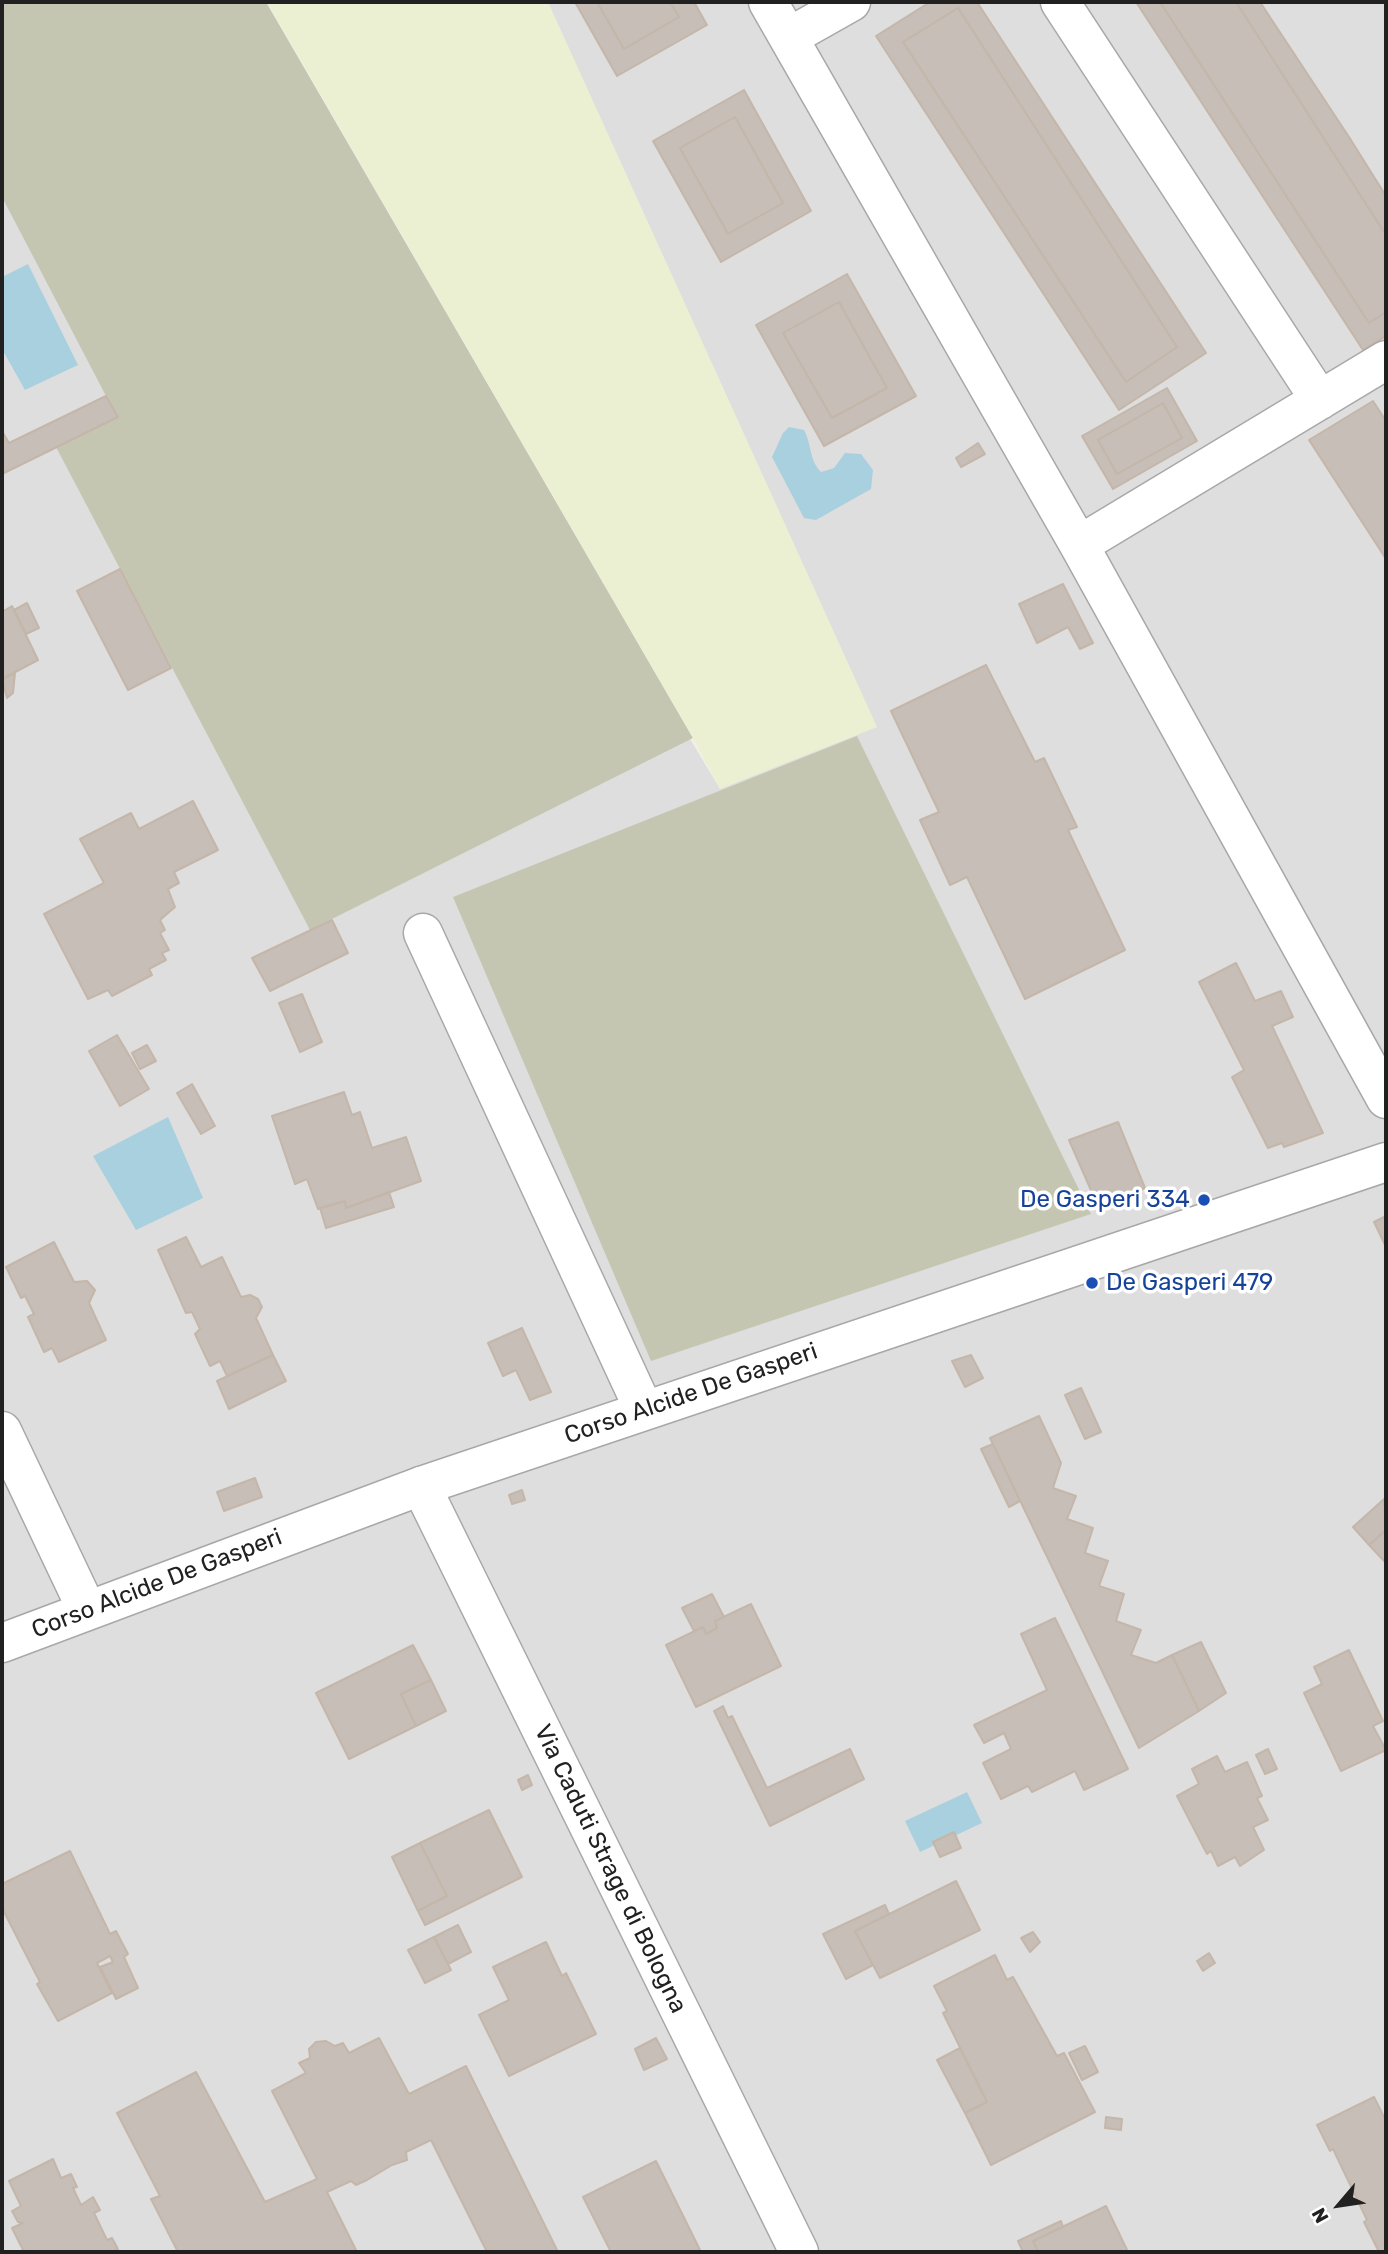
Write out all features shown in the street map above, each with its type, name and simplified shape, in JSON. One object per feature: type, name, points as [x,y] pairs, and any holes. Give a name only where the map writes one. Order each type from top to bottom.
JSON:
[{"type":"street","points":[[768,2],[1079,545],[1386,1099]]},
{"type":"street","points":[[789,37],[851,2]]},
{"type":"street","points":[[1060,2],[1320,400]]},
{"type":"street","points":[[1079,545],[1386,360]]},
{"type":"street","points":[[423,933],[644,1410]]},
{"type":"street","name":"Corso Alcide De Gasperi","points":[[2,1643],[421,1486],[1386,1162]]},
{"type":"street","points":[[2,1431],[87,1610]]},
{"type":"street","name":"Via Caduti Strage di Bologna","points":[[421,1486],[799,2252]]},
{"type":"shaded area","points":[[2,2],[249,2],[720,789],[540,2],[1386,2],[1386,2252],[2,2252]]},
{"type":"shaded area","points":[[2,2],[266,2],[693,738],[310,930],[56,447],[117,417],[2,197]]},
{"type":"shaded area","points":[[267,2],[548,2],[877,727],[720,789]]},
{"type":"shaded area","points":[[857,736],[1091,1214],[651,1361],[453,897]]},
{"type":"water","points":[[28,264],[78,365],[25,390],[2,349],[2,277]]},
{"type":"water","points":[[789,427],[804,430],[814,462],[821,472],[834,468],[845,453],[861,454],[873,470],[871,489],[816,520],[804,518],[772,457],[783,433]]},
{"type":"water","points":[[168,1117],[203,1198],[136,1230],[93,1156]]},
{"type":"water","points":[[967,1792],[982,1823],[920,1852],[905,1821]]},
{"type":"building","points":[[575,2],[597,2],[624,49],[679,17],[670,2],[694,2],[707,25],[617,76]]},
{"type":"building","points":[[597,2],[670,2],[679,17],[624,49]]},
{"type":"building","points":[[930,2],[977,2],[1206,353],[1119,410],[876,36]],"holes":[[[958,8],[1177,347],[1126,382],[903,42]]]},
{"type":"building","points":[[1136,2],[1160,2],[1369,323],[1386,312],[1386,336],[1363,350]]},
{"type":"building","points":[[1160,2],[1236,2],[1386,235],[1386,312],[1369,323]]},
{"type":"building","points":[[1236,2],[1260,2],[1349,137],[1386,196],[1386,235]]},
{"type":"building","points":[[958,8],[1177,347],[1126,382],[903,42]]},
{"type":"building","points":[[744,90],[811,211],[721,262],[653,141]],"holes":[[[735,117],[783,203],[728,234],[680,148]]]},
{"type":"building","points":[[735,117],[783,203],[728,234],[680,148]]},
{"type":"building","points":[[847,274],[916,396],[824,446],[756,325]],"holes":[[[839,302],[887,388],[832,418],[783,333]]]},
{"type":"building","points":[[839,302],[887,388],[832,418],[783,333]]},
{"type":"building","points":[[1167,388],[1197,441],[1113,489],[1082,436]],"holes":[[[1163,403],[1182,438],[1117,474],[1098,440]]]},
{"type":"building","points":[[106,396],[118,417],[2,474],[2,431],[9,443]]},
{"type":"building","points":[[1373,401],[1386,421],[1386,559],[1309,440]]},
{"type":"building","points":[[1163,403],[1182,438],[1117,474],[1098,440]]},
{"type":"building","points":[[978,443],[985,454],[961,467],[956,458]]},
{"type":"building","points":[[120,569],[171,668],[128,690],[77,591]]},
{"type":"building","points":[[1063,584],[1093,643],[1080,649],[1068,627],[1037,643],[1019,604]]},
{"type":"building","points":[[27,603],[39,628],[26,634],[14,610]]},
{"type":"building","points":[[12,606],[38,660],[2,679],[2,612]]},
{"type":"building","points":[[986,665],[1035,762],[1044,758],[1077,827],[1068,830],[1125,950],[1025,999],[967,877],[950,885],[920,820],[939,812],[891,711]]},
{"type":"building","points":[[15,673],[13,693],[7,698],[2,679]]},
{"type":"building","points":[[193,801],[218,850],[174,872],[179,883],[168,889],[175,907],[160,920],[165,930],[160,933],[169,950],[162,953],[166,960],[149,969],[152,975],[112,996],[108,990],[88,999],[44,914],[104,883],[80,839],[131,813],[139,829]]},
{"type":"building","points":[[332,920],[348,953],[270,991],[252,958]]},
{"type":"building","points":[[1236,963],[1255,1001],[1281,991],[1293,1017],[1272,1026],[1323,1133],[1284,1147],[1282,1143],[1268,1148],[1232,1077],[1244,1070],[1199,982]]},
{"type":"building","points":[[302,994],[322,1042],[300,1052],[279,1003]]},
{"type":"building","points":[[117,1035],[149,1089],[120,1106],[89,1051]]},
{"type":"building","points":[[147,1045],[156,1061],[140,1069],[132,1053]]},
{"type":"building","points":[[192,1084],[215,1126],[201,1134],[177,1093]]},
{"type":"building","points":[[344,1092],[352,1115],[360,1112],[372,1148],[406,1137],[421,1181],[346,1208],[345,1201],[318,1209],[307,1179],[295,1184],[272,1116]]},
{"type":"building","points":[[1118,1122],[1145,1188],[1134,1193],[1135,1200],[1100,1211],[1069,1140]]},
{"type":"building","points":[[389,1192],[394,1207],[326,1228],[320,1208],[345,1201],[346,1208]]},
{"type":"building","points":[[1386,1216],[1386,1247],[1374,1222]]},
{"type":"building","points":[[186,1237],[201,1267],[222,1257],[241,1297],[250,1295],[258,1299],[262,1307],[256,1318],[273,1355],[227,1376],[220,1361],[210,1366],[195,1334],[200,1329],[192,1312],[186,1313],[158,1250]]},
{"type":"building","points":[[54,1242],[74,1282],[87,1281],[95,1290],[89,1303],[106,1340],[59,1362],[52,1348],[44,1352],[28,1317],[34,1314],[25,1296],[21,1298],[6,1267]]},
{"type":"building","points":[[522,1328],[551,1392],[530,1400],[516,1370],[503,1376],[488,1343]]},
{"type":"building","points":[[273,1355],[286,1381],[229,1409],[217,1381]]},
{"type":"building","points":[[971,1355],[983,1378],[965,1387],[952,1361]]},
{"type":"building","points":[[1081,1388],[1101,1432],[1085,1439],[1065,1395]]},
{"type":"building","points":[[1039,1416],[1061,1463],[1053,1488],[1076,1496],[1067,1519],[1093,1528],[1085,1553],[1108,1561],[1099,1586],[1124,1594],[1116,1621],[1141,1630],[1131,1655],[1156,1663],[1172,1655],[1199,1711],[1139,1748],[990,1438]]},
{"type":"building","points":[[993,1444],[1020,1501],[1009,1507],[981,1449]]},
{"type":"building","points":[[255,1478],[262,1497],[224,1511],[217,1492]]},
{"type":"building","points":[[522,1490],[525,1500],[512,1504],[509,1495]]},
{"type":"building","points":[[1384,1499],[1386,1530],[1369,1545],[1353,1527]]},
{"type":"building","points":[[1386,1530],[1386,1563],[1369,1545]]},
{"type":"building","points":[[712,1594],[724,1617],[715,1621],[717,1628],[706,1634],[703,1627],[694,1631],[682,1608]]},
{"type":"building","points":[[751,1604],[781,1666],[696,1707],[666,1645],[703,1627],[706,1634],[717,1628],[715,1621]]},
{"type":"building","points":[[1055,1618],[1128,1769],[1084,1790],[1075,1771],[1032,1792],[1028,1786],[1001,1799],[983,1763],[1011,1749],[1004,1733],[984,1743],[974,1725],[1047,1690],[1021,1634]]},
{"type":"building","points":[[1201,1642],[1226,1693],[1199,1711],[1172,1655]]},
{"type":"building","points":[[413,1645],[431,1680],[401,1694],[416,1726],[349,1759],[316,1693]]},
{"type":"building","points":[[1349,1650],[1383,1721],[1373,1726],[1386,1750],[1341,1771],[1304,1693],[1322,1684],[1314,1667]]},
{"type":"building","points":[[431,1680],[446,1711],[416,1726],[401,1694]]},
{"type":"building","points":[[723,1706],[728,1718],[732,1716],[767,1788],[850,1749],[864,1779],[770,1826],[714,1711]]},
{"type":"building","points":[[1268,1749],[1277,1769],[1265,1774],[1256,1755]]},
{"type":"building","points":[[1217,1756],[1225,1772],[1247,1762],[1262,1796],[1257,1798],[1268,1820],[1253,1827],[1264,1850],[1240,1866],[1235,1857],[1218,1866],[1211,1851],[1207,1854],[1177,1796],[1199,1784],[1192,1769]]},
{"type":"building","points":[[528,1775],[532,1785],[522,1790],[518,1780]]},
{"type":"building","points":[[489,1810],[522,1877],[425,1925],[418,1911],[447,1896],[420,1843]]},
{"type":"building","points":[[954,1832],[961,1848],[940,1857],[933,1842]]},
{"type":"building","points":[[420,1843],[447,1896],[418,1911],[392,1857]]},
{"type":"building","points":[[70,1851],[110,1934],[116,1931],[128,1954],[124,1957],[138,1988],[116,1999],[100,1967],[113,1962],[110,1956],[97,1963],[112,1993],[58,2021],[37,1984],[40,1982],[2,1908],[2,1884]]},
{"type":"building","points":[[956,1881],[980,1930],[880,1978],[855,1931]]},
{"type":"building","points":[[885,1905],[889,1914],[855,1931],[873,1965],[846,1979],[823,1934]]},
{"type":"building","points":[[458,1925],[471,1952],[448,1964],[434,1937]]},
{"type":"building","points":[[1033,1932],[1040,1942],[1030,1952],[1021,1938]]},
{"type":"building","points":[[434,1937],[451,1970],[425,1983],[408,1950]]},
{"type":"building","points":[[546,1942],[562,1976],[566,1973],[596,2034],[509,2076],[479,2015],[509,2000],[493,1967]]},
{"type":"building","points":[[1209,1953],[1215,1963],[1203,1971],[1197,1961]]},
{"type":"building","points":[[995,1955],[1007,1980],[1013,1977],[1057,2056],[1064,2053],[1095,2112],[991,2165],[965,2113],[987,2102],[943,2013],[947,2011],[934,1986]]},
{"type":"building","points":[[379,2038],[409,2094],[466,2066],[558,2252],[487,2252],[431,2140],[406,2152],[407,2160],[392,2165],[367,2180],[356,2185],[351,2181],[327,2192],[357,2252],[178,2252],[151,2199],[160,2196],[117,2113],[196,2072],[265,2202],[317,2179],[272,2091],[306,2073],[299,2063],[310,2058],[309,2049],[316,2042],[326,2041],[335,2046],[343,2043],[349,2053]]},
{"type":"building","points":[[656,2038],[667,2059],[644,2070],[635,2049]]},
{"type":"building","points":[[1085,2046],[1098,2072],[1082,2080],[1069,2053]]},
{"type":"building","points":[[960,2048],[987,2102],[965,2113],[937,2060]]},
{"type":"building","points":[[1374,2097],[1386,2121],[1386,2252],[1379,2252],[1333,2149],[1330,2151],[1317,2125]]},
{"type":"building","points":[[1106,2117],[1122,2119],[1121,2130],[1105,2128]]},
{"type":"building","points":[[53,2159],[61,2178],[71,2174],[77,2187],[73,2188],[81,2205],[93,2197],[100,2210],[94,2213],[107,2240],[112,2238],[118,2249],[111,2252],[24,2252],[12,2228],[23,2223],[18,2222],[12,2211],[21,2206],[9,2181]]},
{"type":"building","points":[[656,2161],[701,2252],[611,2252],[583,2197]]},
{"type":"building","points":[[1106,2206],[1128,2252],[1038,2252],[1033,2241]]},
{"type":"building","points":[[1061,2221],[1063,2227],[1033,2241],[1038,2252],[1023,2252],[1018,2241]]},
{"type":"place","name":"De Gasperi 334","points":[[1204,1200]]},
{"type":"place","name":"De Gasperi 479","points":[[1092,1283]]}]
